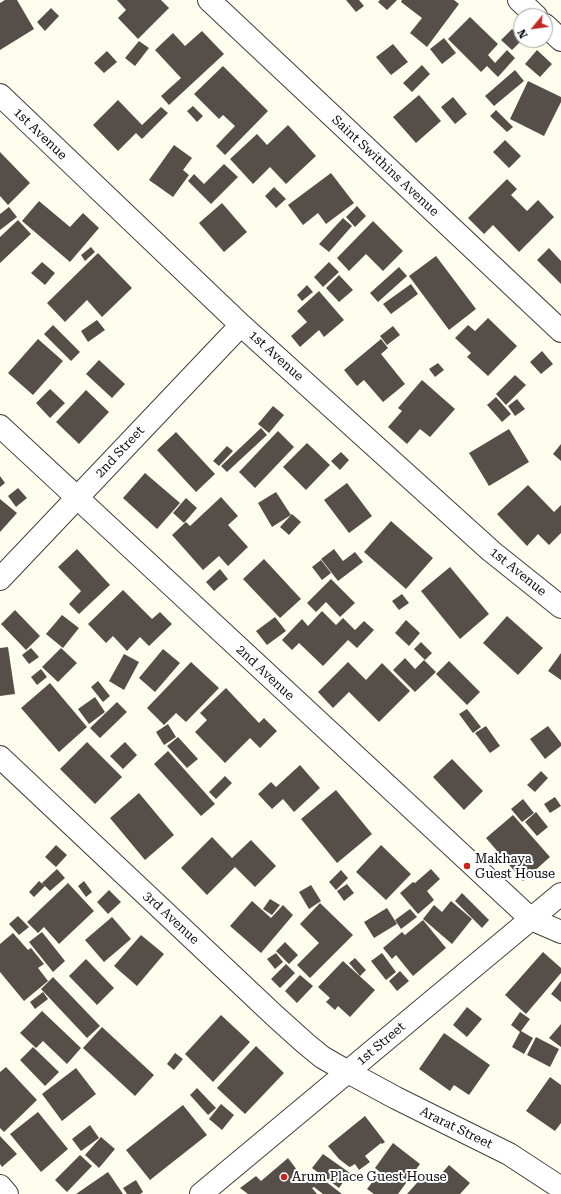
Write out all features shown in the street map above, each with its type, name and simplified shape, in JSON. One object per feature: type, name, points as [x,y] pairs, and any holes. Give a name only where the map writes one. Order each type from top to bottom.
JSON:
[{"type":"street","name":"Saint Swithins Avenue","points":[[209,0],[561,331]]},
{"type":"street","points":[[519,0],[528,8]]},
{"type":"street","points":[[553,32],[561,40]]},
{"type":"street","name":"1st Avenue","points":[[0,96],[240,324],[491,551],[561,607]]},
{"type":"street","name":"2nd Street","points":[[0,579],[240,324]]},
{"type":"street","name":"2nd Avenue","points":[[0,426],[531,919],[561,932]]},
{"type":"street","name":"3rd Avenue","points":[[0,757],[300,1039],[322,1057],[348,1072]]},
{"type":"street","name":"1st Street","points":[[201,1194],[561,894]]},
{"type":"street","name":"Ararat Street","points":[[348,1072],[509,1154],[561,1188]]},
{"type":"street","points":[[0,1186],[7,1194]]},
{"type":"building","points":[[5,0],[17,0],[34,29],[0,50],[0,3]]},
{"type":"building","points":[[117,0],[161,0],[169,8],[138,39],[118,18],[126,10]]},
{"type":"building","points":[[346,0],[359,0],[364,6],[356,12]]},
{"type":"building","points":[[380,0],[397,0],[387,10],[378,2]]},
{"type":"building","points":[[402,0],[454,0],[459,4],[427,47],[410,33],[422,18],[401,2]]},
{"type":"building","points":[[51,8],[59,16],[45,31],[37,22]]},
{"type":"building","points":[[470,17],[498,44],[488,55],[495,63],[507,50],[515,58],[498,77],[487,66],[481,72],[448,39]]},
{"type":"building","points":[[512,29],[513,30],[514,48],[512,50],[501,40]]},
{"type":"building","points":[[202,31],[224,54],[169,105],[161,96],[181,78],[155,50],[173,33],[185,46]]},
{"type":"building","points":[[444,38],[456,53],[442,64],[430,49]]},
{"type":"building","points":[[139,41],[149,48],[135,66],[125,58]]},
{"type":"building","points":[[393,44],[408,62],[391,75],[376,57]]},
{"type":"building","points":[[537,50],[552,64],[540,77],[525,64]]},
{"type":"building","points":[[107,51],[117,62],[104,73],[94,63]]},
{"type":"building","points":[[422,65],[430,74],[412,92],[403,83]]},
{"type":"building","points":[[223,66],[268,111],[225,155],[216,146],[235,126],[223,115],[219,119],[194,94]]},
{"type":"building","points":[[515,70],[524,81],[494,106],[485,96]]},
{"type":"building","points":[[528,81],[561,97],[561,102],[544,136],[510,119]]},
{"type":"building","points":[[419,95],[441,121],[416,143],[393,117]]},
{"type":"building","points":[[453,97],[467,114],[455,124],[441,107]]},
{"type":"building","points":[[118,100],[142,125],[161,107],[168,113],[142,139],[136,133],[118,151],[93,125]]},
{"type":"building","points":[[193,106],[203,116],[197,122],[187,111]]},
{"type":"building","points":[[496,110],[513,127],[507,132],[490,116]]},
{"type":"building","points":[[288,125],[316,156],[286,184],[270,167],[253,184],[230,159],[257,134],[267,145]]},
{"type":"building","points":[[505,140],[521,156],[509,168],[493,152]]},
{"type":"building","points":[[174,145],[192,158],[183,170],[189,175],[173,197],[149,180]]},
{"type":"building","points":[[0,152],[30,183],[8,205],[0,196]]},
{"type":"building","points":[[224,164],[238,177],[211,204],[188,181],[194,174],[204,184]]},
{"type":"building","points":[[331,173],[354,203],[326,224],[318,213],[303,225],[288,205]]},
{"type":"building","points":[[507,179],[517,189],[511,195],[527,211],[538,200],[554,217],[519,252],[493,225],[484,234],[468,218]]},
{"type":"building","points":[[274,187],[286,199],[276,208],[265,196]]},
{"type":"building","points":[[39,201],[70,227],[83,213],[99,228],[70,262],[22,221]]},
{"type":"building","points":[[222,203],[247,232],[224,252],[199,223]]},
{"type":"building","points":[[357,206],[366,216],[355,227],[346,217]]},
{"type":"building","points":[[9,207],[17,217],[0,230],[0,214]]},
{"type":"building","points":[[343,218],[352,226],[329,252],[319,244]]},
{"type":"building","points":[[18,220],[31,234],[0,263],[0,237]]},
{"type":"building","points":[[373,221],[403,251],[383,271],[366,254],[349,271],[337,258]]},
{"type":"building","points":[[91,247],[95,252],[85,261],[81,255]]},
{"type":"building","points":[[549,248],[561,261],[561,284],[537,260]]},
{"type":"building","points":[[98,253],[132,288],[102,317],[87,300],[65,322],[47,303]]},
{"type":"building","points":[[436,256],[476,309],[449,330],[409,276]]},
{"type":"building","points":[[42,262],[55,273],[45,285],[31,273]]},
{"type":"building","points":[[329,262],[339,272],[323,287],[314,277]]},
{"type":"building","points":[[399,267],[407,276],[378,302],[370,293]]},
{"type":"building","points":[[339,275],[353,290],[339,302],[326,288]]},
{"type":"building","points":[[411,284],[418,294],[391,314],[383,304]]},
{"type":"building","points":[[307,285],[313,292],[302,301],[297,295]]},
{"type":"building","points":[[319,291],[344,320],[324,337],[319,330],[300,347],[291,336],[307,322],[297,311]]},
{"type":"building","points":[[488,318],[517,346],[488,376],[467,357],[471,353],[455,338],[468,325],[475,331]]},
{"type":"building","points":[[97,320],[105,330],[88,342],[81,331]]},
{"type":"building","points":[[53,325],[80,352],[71,361],[44,334]]},
{"type":"building","points":[[393,326],[400,335],[387,345],[380,336]]},
{"type":"building","points":[[38,339],[63,361],[33,395],[8,373]]},
{"type":"building","points":[[381,339],[388,348],[381,354],[405,384],[383,402],[364,380],[357,386],[344,370]]},
{"type":"building","points":[[542,351],[553,364],[541,374],[530,362]]},
{"type":"building","points":[[99,360],[125,384],[112,398],[86,374]]},
{"type":"building","points":[[438,363],[444,370],[435,377],[429,369]]},
{"type":"building","points":[[515,375],[526,385],[506,405],[496,394]]},
{"type":"building","points":[[422,380],[455,409],[430,437],[420,429],[407,444],[388,427],[402,411],[398,408]]},
{"type":"building","points":[[50,389],[65,403],[50,418],[36,403]]},
{"type":"building","points":[[86,390],[109,412],[79,444],[56,422]]},
{"type":"building","points":[[496,397],[511,414],[502,422],[487,405]]},
{"type":"building","points":[[517,399],[525,409],[515,416],[508,406]]},
{"type":"building","points":[[273,406],[284,415],[269,433],[258,424]]},
{"type":"building","points":[[261,428],[267,435],[227,472],[221,466]]},
{"type":"building","points":[[509,429],[529,462],[489,486],[469,453]]},
{"type":"building","points":[[278,431],[294,447],[255,488],[239,472]]},
{"type":"building","points":[[176,432],[215,474],[196,492],[157,450]]},
{"type":"building","points":[[307,443],[330,465],[306,490],[283,467]]},
{"type":"building","points":[[561,444],[561,461],[553,454]]},
{"type":"building","points":[[227,446],[233,451],[219,466],[213,461]]},
{"type":"building","points":[[341,452],[349,460],[340,470],[331,461]]},
{"type":"building","points":[[145,473],[180,503],[157,529],[123,498]]},
{"type":"building","points":[[0,476],[5,483],[0,487]]},
{"type":"building","points":[[347,483],[372,516],[349,533],[324,500]]},
{"type":"building","points":[[528,485],[554,512],[561,505],[561,533],[549,545],[538,534],[527,546],[497,514]]},
{"type":"building","points":[[18,488],[27,498],[16,507],[8,496]]},
{"type":"building","points":[[276,492],[291,515],[272,527],[258,503]]},
{"type":"building","points":[[221,497],[238,516],[228,525],[248,547],[228,566],[219,556],[203,570],[172,535],[186,522],[190,526]]},
{"type":"building","points":[[186,498],[197,508],[184,523],[173,513]]},
{"type":"building","points":[[0,499],[17,513],[0,532]]},
{"type":"building","points":[[292,514],[301,522],[289,535],[280,527]]},
{"type":"building","points":[[391,521],[433,558],[406,589],[364,552]]},
{"type":"building","points":[[77,549],[110,585],[79,614],[69,604],[81,591],[58,567]]},
{"type":"building","points":[[334,549],[343,561],[355,552],[363,562],[338,581],[321,559]]},
{"type":"building","points":[[264,559],[301,599],[280,618],[243,579]]},
{"type":"building","points":[[321,560],[331,573],[322,580],[312,567]]},
{"type":"building","points":[[450,567],[489,614],[460,639],[421,591]]},
{"type":"building","points":[[220,569],[228,579],[214,591],[206,582]]},
{"type":"building","points":[[331,579],[355,603],[340,617],[326,602],[316,612],[307,603]]},
{"type":"building","points":[[123,590],[152,619],[160,612],[172,624],[149,646],[140,637],[127,651],[113,636],[106,643],[88,624]]},
{"type":"building","points":[[402,594],[409,603],[399,610],[392,601]]},
{"type":"building","points":[[15,610],[40,636],[26,650],[1,624]]},
{"type":"building","points":[[322,611],[336,625],[343,618],[355,630],[364,621],[374,630],[357,648],[348,640],[323,666],[299,643],[292,650],[282,640],[302,619],[308,626]]},
{"type":"building","points":[[62,615],[79,628],[63,648],[46,634]]},
{"type":"building","points":[[507,616],[543,648],[518,675],[483,643]]},
{"type":"building","points":[[275,617],[286,631],[267,645],[256,631]]},
{"type":"building","points":[[406,620],[420,633],[409,646],[395,633]]},
{"type":"building","points":[[421,642],[432,653],[425,660],[414,649]]},
{"type":"building","points":[[8,647],[15,694],[0,696],[0,648]]},
{"type":"building","points":[[31,648],[39,657],[29,664],[22,655]]},
{"type":"building","points":[[61,648],[77,663],[58,682],[42,667]]},
{"type":"building","points":[[163,649],[180,663],[155,692],[139,678]]},
{"type":"building","points":[[561,653],[561,680],[548,671]]},
{"type":"building","points":[[124,654],[139,662],[124,690],[109,681]]},
{"type":"building","points":[[405,658],[415,669],[424,660],[436,672],[415,692],[393,670]]},
{"type":"building","points":[[449,661],[480,692],[467,705],[436,674]]},
{"type":"building","points":[[191,662],[219,688],[186,722],[176,713],[164,725],[147,708]]},
{"type":"building","points":[[348,662],[366,680],[382,663],[410,691],[379,722],[349,692],[333,708],[318,692]]},
{"type":"building","points":[[41,669],[47,677],[37,685],[31,677]]},
{"type":"building","points":[[98,681],[110,696],[103,702],[91,687]]},
{"type":"building","points":[[50,683],[87,727],[59,752],[21,708]]},
{"type":"building","points":[[226,688],[259,723],[264,718],[277,731],[260,748],[250,738],[225,763],[195,732],[207,720],[200,713]]},
{"type":"building","points":[[95,697],[105,712],[89,724],[78,709]]},
{"type":"building","points":[[117,702],[127,712],[100,738],[90,728]]},
{"type":"building","points":[[467,709],[481,727],[473,733],[459,714]]},
{"type":"building","points":[[168,724],[176,737],[164,745],[156,732]]},
{"type":"building","points":[[486,726],[500,746],[490,753],[475,733]]},
{"type":"building","points":[[548,726],[561,743],[561,746],[545,759],[530,739]]},
{"type":"building","points":[[178,737],[198,759],[187,768],[167,746]]},
{"type":"building","points":[[87,742],[122,777],[95,804],[60,769]]},
{"type":"building","points":[[125,742],[137,755],[123,769],[110,756]]},
{"type":"building","points":[[168,751],[215,804],[201,816],[154,764]]},
{"type":"building","points":[[452,759],[483,791],[464,810],[433,777]]},
{"type":"building","points":[[300,765],[320,788],[294,812],[283,799],[272,809],[258,794],[271,782],[276,787]]},
{"type":"building","points":[[541,771],[548,778],[535,792],[527,785]]},
{"type":"building","points":[[225,776],[232,783],[216,799],[209,792]]},
{"type":"building","points":[[336,790],[372,834],[337,863],[301,819]]},
{"type":"building","points":[[139,793],[174,835],[145,860],[110,818]]},
{"type":"building","points":[[555,797],[561,806],[550,813],[544,804]]},
{"type":"building","points":[[523,799],[534,813],[522,822],[511,809]]},
{"type":"building","points":[[536,812],[548,827],[537,836],[525,822]]},
{"type":"building","points":[[513,815],[550,857],[523,881],[486,838]]},
{"type":"building","points":[[212,837],[232,858],[251,840],[276,866],[255,887],[235,867],[207,895],[181,868]]},
{"type":"building","points":[[56,845],[67,855],[56,867],[45,857]]},
{"type":"building","points":[[381,845],[411,874],[386,900],[356,872]]},
{"type":"building","points":[[57,869],[65,878],[50,891],[42,883]]},
{"type":"building","points":[[431,869],[440,879],[427,891],[434,900],[418,914],[400,893],[413,882],[415,883]]},
{"type":"building","points":[[341,870],[348,878],[336,890],[329,882]]},
{"type":"building","points":[[39,881],[45,886],[34,897],[29,892]]},
{"type":"building","points":[[84,881],[92,892],[86,897],[78,886]]},
{"type":"building","points":[[68,883],[94,911],[59,944],[44,927],[38,933],[27,922]]},
{"type":"building","points":[[347,884],[354,893],[344,901],[337,891]]},
{"type":"building","points":[[311,885],[321,901],[309,909],[299,892]]},
{"type":"building","points":[[109,890],[121,902],[108,914],[97,902]]},
{"type":"building","points":[[462,893],[489,920],[482,928],[455,901]]},
{"type":"building","points":[[270,899],[280,905],[272,915],[263,909]]},
{"type":"building","points":[[252,901],[271,918],[283,905],[293,915],[261,953],[230,926]]},
{"type":"building","points":[[451,901],[472,919],[452,944],[423,919],[434,905],[442,912]]},
{"type":"building","points":[[320,903],[353,935],[310,978],[297,965],[319,943],[300,924]]},
{"type":"building","points":[[387,908],[397,924],[374,938],[364,922]]},
{"type":"building","points":[[410,909],[417,917],[401,929],[395,920]]},
{"type":"building","points":[[18,916],[29,927],[19,935],[9,924]]},
{"type":"building","points":[[112,917],[131,939],[104,962],[85,940]]},
{"type":"building","points":[[423,920],[446,948],[413,976],[396,955],[392,959],[383,948],[402,932],[405,935]]},
{"type":"building","points":[[42,932],[65,961],[53,972],[29,942]]},
{"type":"building","points":[[13,933],[28,950],[31,948],[44,964],[38,968],[48,981],[24,1001],[0,972],[0,944]]},
{"type":"building","points":[[141,935],[164,954],[137,986],[114,966]]},
{"type":"building","points":[[285,942],[298,955],[289,964],[276,951]]},
{"type":"building","points":[[543,952],[561,968],[561,973],[526,1014],[505,995]]},
{"type":"building","points":[[276,953],[283,962],[275,969],[267,959]]},
{"type":"building","points":[[382,953],[396,972],[386,980],[371,961]]},
{"type":"building","points":[[355,958],[366,970],[360,976],[349,963]]},
{"type":"building","points":[[86,959],[114,988],[97,1005],[69,976]]},
{"type":"building","points":[[343,961],[375,990],[350,1017],[338,1006],[335,1010],[326,1002],[330,998],[318,987]]},
{"type":"building","points":[[286,964],[295,973],[280,988],[271,979]]},
{"type":"building","points":[[400,971],[409,981],[397,991],[389,981]]},
{"type":"building","points":[[300,975],[313,986],[297,1003],[285,991]]},
{"type":"building","points":[[53,977],[100,1026],[87,1038],[41,989]]},
{"type":"building","points":[[561,981],[561,1002],[551,994]]},
{"type":"building","points":[[43,992],[48,999],[35,1009],[30,1002]]},
{"type":"building","points":[[467,1007],[482,1019],[467,1037],[453,1025]]},
{"type":"building","points":[[42,1011],[81,1048],[67,1064],[43,1041],[36,1048],[20,1033]]},
{"type":"building","points":[[520,1012],[530,1019],[521,1031],[533,1038],[524,1054],[512,1047],[520,1032],[511,1025]]},
{"type":"building","points":[[221,1015],[250,1042],[213,1082],[185,1054]]},
{"type":"building","points":[[561,1024],[561,1047],[549,1038]]},
{"type":"building","points":[[102,1027],[154,1075],[135,1096],[83,1048]]},
{"type":"building","points":[[444,1033],[490,1065],[469,1095],[454,1085],[450,1091],[419,1069]]},
{"type":"building","points":[[536,1037],[559,1049],[550,1067],[527,1055]]},
{"type":"building","points":[[256,1046],[284,1073],[245,1114],[217,1088]]},
{"type":"building","points":[[33,1047],[59,1072],[45,1086],[20,1060]]},
{"type":"building","points":[[175,1053],[183,1059],[174,1070],[167,1064]]},
{"type":"building","points":[[6,1067],[37,1100],[4,1132],[0,1128],[0,1072]]},
{"type":"building","points":[[76,1068],[96,1094],[62,1121],[42,1094]]},
{"type":"building","points":[[550,1077],[561,1085],[561,1123],[555,1131],[526,1111]]},
{"type":"building","points":[[197,1088],[216,1108],[208,1115],[190,1095]]},
{"type":"building","points":[[221,1104],[234,1115],[222,1130],[209,1119]]},
{"type":"building","points":[[183,1105],[207,1135],[150,1180],[126,1150]]},
{"type":"building","points":[[38,1112],[68,1149],[41,1172],[10,1134]]},
{"type":"building","points":[[365,1116],[385,1142],[382,1144],[381,1143],[365,1156],[370,1162],[359,1170],[355,1164],[350,1167],[348,1166],[339,1159],[328,1146]]},
{"type":"building","points":[[90,1125],[99,1138],[81,1151],[72,1139]]},
{"type":"building","points":[[0,1136],[17,1154],[2,1167],[0,1164]]},
{"type":"building","points":[[101,1137],[115,1149],[99,1168],[85,1155]]},
{"type":"building","points":[[393,1143],[420,1164],[398,1194],[374,1194],[367,1189],[380,1172],[375,1168]]},
{"type":"building","points":[[323,1154],[350,1173],[339,1188],[312,1168]]},
{"type":"building","points":[[80,1155],[92,1166],[67,1192],[55,1180]]},
{"type":"building","name":"Arum Place Guest House","points":[[288,1158],[303,1178],[309,1174],[316,1184],[320,1177],[342,1194],[323,1194],[314,1187],[312,1188],[317,1194],[248,1194],[240,1188],[256,1176],[261,1181]]},
{"type":"building","points":[[449,1165],[470,1183],[460,1194],[407,1194],[424,1175],[433,1183]]},
{"type":"building","points":[[108,1172],[123,1194],[76,1194]]},
{"type":"building","points":[[136,1180],[143,1192],[140,1194],[127,1194],[123,1188]]},
{"type":"place","name":"Makhaya Guest House","points":[[467,866]]},
{"type":"place","name":"Arum Place Guest House","points":[[284,1177]]}]
